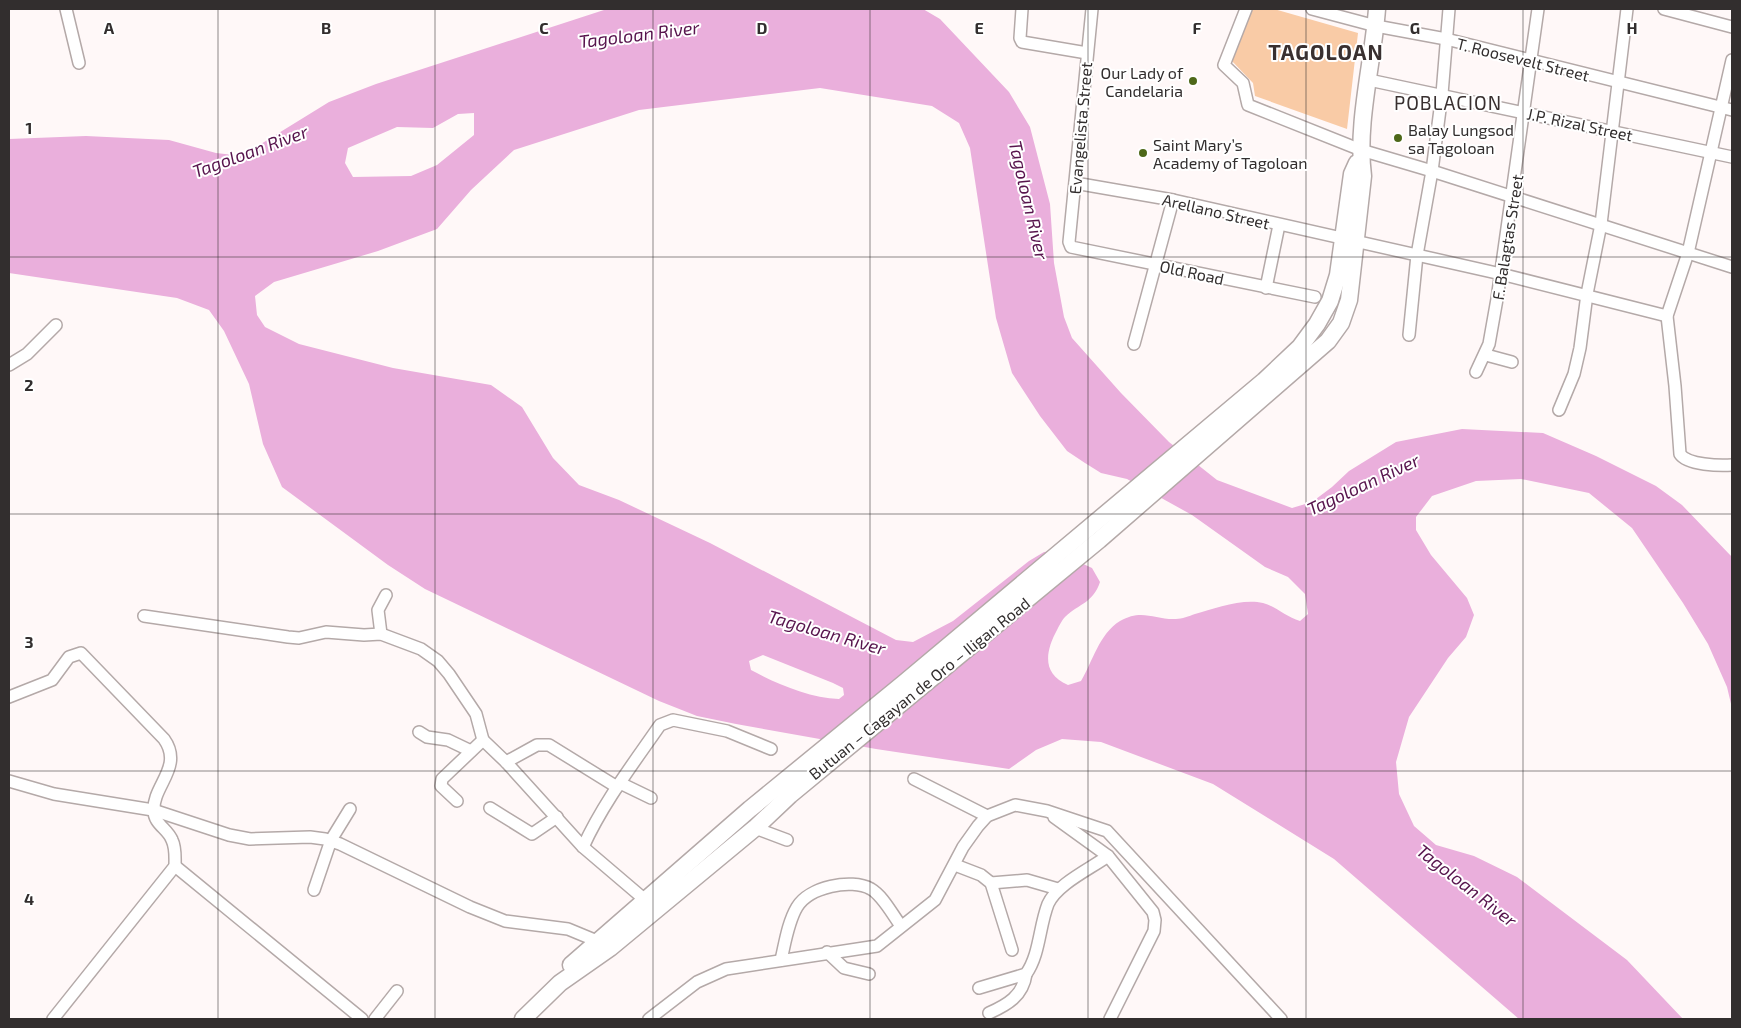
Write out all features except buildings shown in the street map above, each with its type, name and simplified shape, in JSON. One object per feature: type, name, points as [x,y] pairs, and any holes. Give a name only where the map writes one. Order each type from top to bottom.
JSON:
[{"type":"highway","name":"Butuan – Cagayan de Oro – Iligan Road","points":[[560,983],[571,964],[750,809],[833,751],[1270,385],[1324,313],[1349,241],[1363,176],[1361,153],[1377,9]]},
{"type":"highway","name":"Butuan – Cagayan de Oro – Iligan Road","points":[[523,1019],[560,983],[610,948],[755,828],[833,751]]},
{"type":"street","points":[[66,9],[79,63]]},
{"type":"street","points":[[1022,9],[1020,38],[1022,42],[1087,53]]},
{"type":"street","name":"Evangelista Street","points":[[1070,247],[1092,9]]},
{"type":"street","points":[[1246,9],[1224,65],[1243,83],[1246,103],[1361,153],[1432,171],[1732,267]]},
{"type":"street","name":"T. Roosevelt Street","points":[[1315,9],[1376,26],[1446,39],[1727,109]]},
{"type":"street","points":[[1409,335],[1417,255],[1432,171],[1442,94],[1449,9]]},
{"type":"street","name":"F. Balagtas Street","points":[[1476,372],[1486,355],[1502,274],[1538,9]]},
{"type":"street","points":[[1559,410],[1578,361],[1587,294],[1601,224],[1610,131],[1627,9]]},
{"type":"street","points":[[1664,9],[1732,27]]},
{"type":"street","points":[[1732,60],[1727,109],[1710,153],[1688,253],[1667,316],[1680,454],[1682,458],[1694,461],[1717,465],[1732,465]]},
{"type":"street","name":"J.P. Rizal Street","points":[[1369,80],[1732,157]]},
{"type":"street","name":"Arellano Street","points":[[1075,183],[1173,200],[1502,274],[1587,294],[1667,316]]},
{"type":"street","points":[[1134,344],[1173,200]]},
{"type":"street","points":[[1266,288],[1279,225]]},
{"type":"street","name":"Old Road","points":[[1070,247],[1314,297]]},
{"type":"street","points":[[9,365],[27,354],[56,325]]},
{"type":"street","points":[[1486,355],[1512,362]]},
{"type":"street","points":[[381,634],[378,610],[386,595]]},
{"type":"street","points":[[144,616],[288,638],[299,638],[326,632],[364,635],[381,634],[421,649],[438,661],[476,714],[482,740],[506,762],[583,847],[644,899]]},
{"type":"street","points":[[9,697],[52,680],[70,657],[76,653],[81,653],[88,658],[169,745],[172,758],[154,810],[156,820],[172,839],[175,866],[362,1019]]},
{"type":"street","points":[[583,847],[594,823],[660,725],[673,720],[727,731],[772,749]]},
{"type":"street","points":[[419,732],[428,737],[448,740],[471,751]]},
{"type":"street","points":[[457,801],[441,786],[441,783],[482,740]]},
{"type":"street","points":[[506,762],[537,745],[549,745],[618,785],[651,798]]},
{"type":"street","points":[[914,779],[987,816]]},
{"type":"street","points":[[9,781],[54,794],[154,810],[229,835],[250,838],[310,837],[331,840],[470,907],[505,921],[568,929],[597,941]]},
{"type":"street","points":[[649,1019],[705,977],[726,969],[826,952],[869,949],[877,946],[935,900],[963,847],[987,816],[1010,805],[1047,811],[1107,831],[1281,1019]]},
{"type":"street","points":[[490,808],[532,834],[557,817]]},
{"type":"street","points":[[314,890],[331,840],[350,810]]},
{"type":"street","points":[[1047,811],[1108,856],[1153,912],[1155,920],[1154,931],[1110,1019]]},
{"type":"street","points":[[755,828],[787,840]]},
{"type":"street","points":[[988,1013],[1004,1007],[1018,995],[1025,983],[1026,974],[1033,960],[1048,904],[1058,889],[1108,856]]},
{"type":"street","points":[[955,865],[981,875],[991,883],[1012,950]]},
{"type":"street","points":[[53,1019],[175,866]]},
{"type":"street","points":[[991,883],[1027,880],[1058,889]]},
{"type":"street","points":[[781,960],[796,908],[803,900],[826,887],[837,885],[870,889],[878,895],[900,926]]},
{"type":"street","points":[[826,952],[844,968],[869,974]]},
{"type":"street","points":[[979,988],[1026,974]]},
{"type":"street","points":[[375,1019],[397,991]]},
{"type":"shaded area","points":[[1249,9],[1274,9],[1358,33],[1347,129],[1255,96],[1253,83],[1231,60]]},
{"type":"water","name":"Tagoloan River","points":[[607,9],[923,9],[940,19],[1009,92],[1030,127],[1050,204],[1054,263],[1064,317],[1072,338],[1121,393],[1169,442],[1217,480],[1292,508],[1312,502],[1349,471],[1396,442],[1462,429],[1543,433],[1596,456],[1656,486],[1682,505],[1732,557],[1732,708],[1727,687],[1708,644],[1683,603],[1632,528],[1589,493],[1521,479],[1476,481],[1432,496],[1416,517],[1416,530],[1431,555],[1467,598],[1474,615],[1466,637],[1448,658],[1409,717],[1396,762],[1399,794],[1414,826],[1436,845],[1474,856],[1517,877],[1627,960],[1683,1019],[1519,1019],[1334,859],[1213,784],[1101,742],[1062,739],[1036,750],[1009,769],[876,749],[736,724],[697,716],[659,701],[425,589],[388,565],[282,487],[263,444],[249,384],[224,331],[209,310],[177,298],[9,273],[9,139],[86,136],[169,140],[216,153],[234,155],[251,150],[329,102],[376,84]],"holes":[[[820,88],[932,106],[959,123],[970,148],[996,318],[1012,373],[1040,416],[1067,451],[1085,463],[1101,473],[1127,479],[1192,515],[1265,567],[1288,577],[1305,594],[1308,614],[1300,621],[1267,604],[1246,602],[1178,619],[1142,615],[1128,617],[1113,626],[1107,633],[1097,648],[1081,681],[1068,685],[1054,675],[1050,669],[1048,662],[1050,646],[1064,618],[1090,599],[1100,582],[1092,568],[1055,551],[1044,552],[1029,561],[953,621],[913,642],[896,640],[710,543],[619,500],[579,485],[553,458],[522,407],[491,385],[393,368],[299,344],[265,327],[257,315],[255,296],[274,282],[378,251],[437,229],[471,190],[514,150],[639,110]],[[474,113],[474,135],[437,165],[411,176],[353,177],[345,163],[348,148],[397,127],[433,128],[458,114]],[[763,655],[833,683],[843,688],[844,695],[839,699],[828,698],[794,689],[751,670],[749,661]]]},
{"type":"place","name":"Our Lady of Candelaria","points":[[1193,81]]},
{"type":"place","name":"Balay Lungsod sa Tagoloan","points":[[1398,138]]},
{"type":"place","name":"Saint Mary’s Academy of Tagoloan","points":[[1143,153]]},
{"type":"district","name":"TAGOLOAN","points":[[1326,51]]},
{"type":"district","name":"POBLACION","points":[[1448,102]]}]
